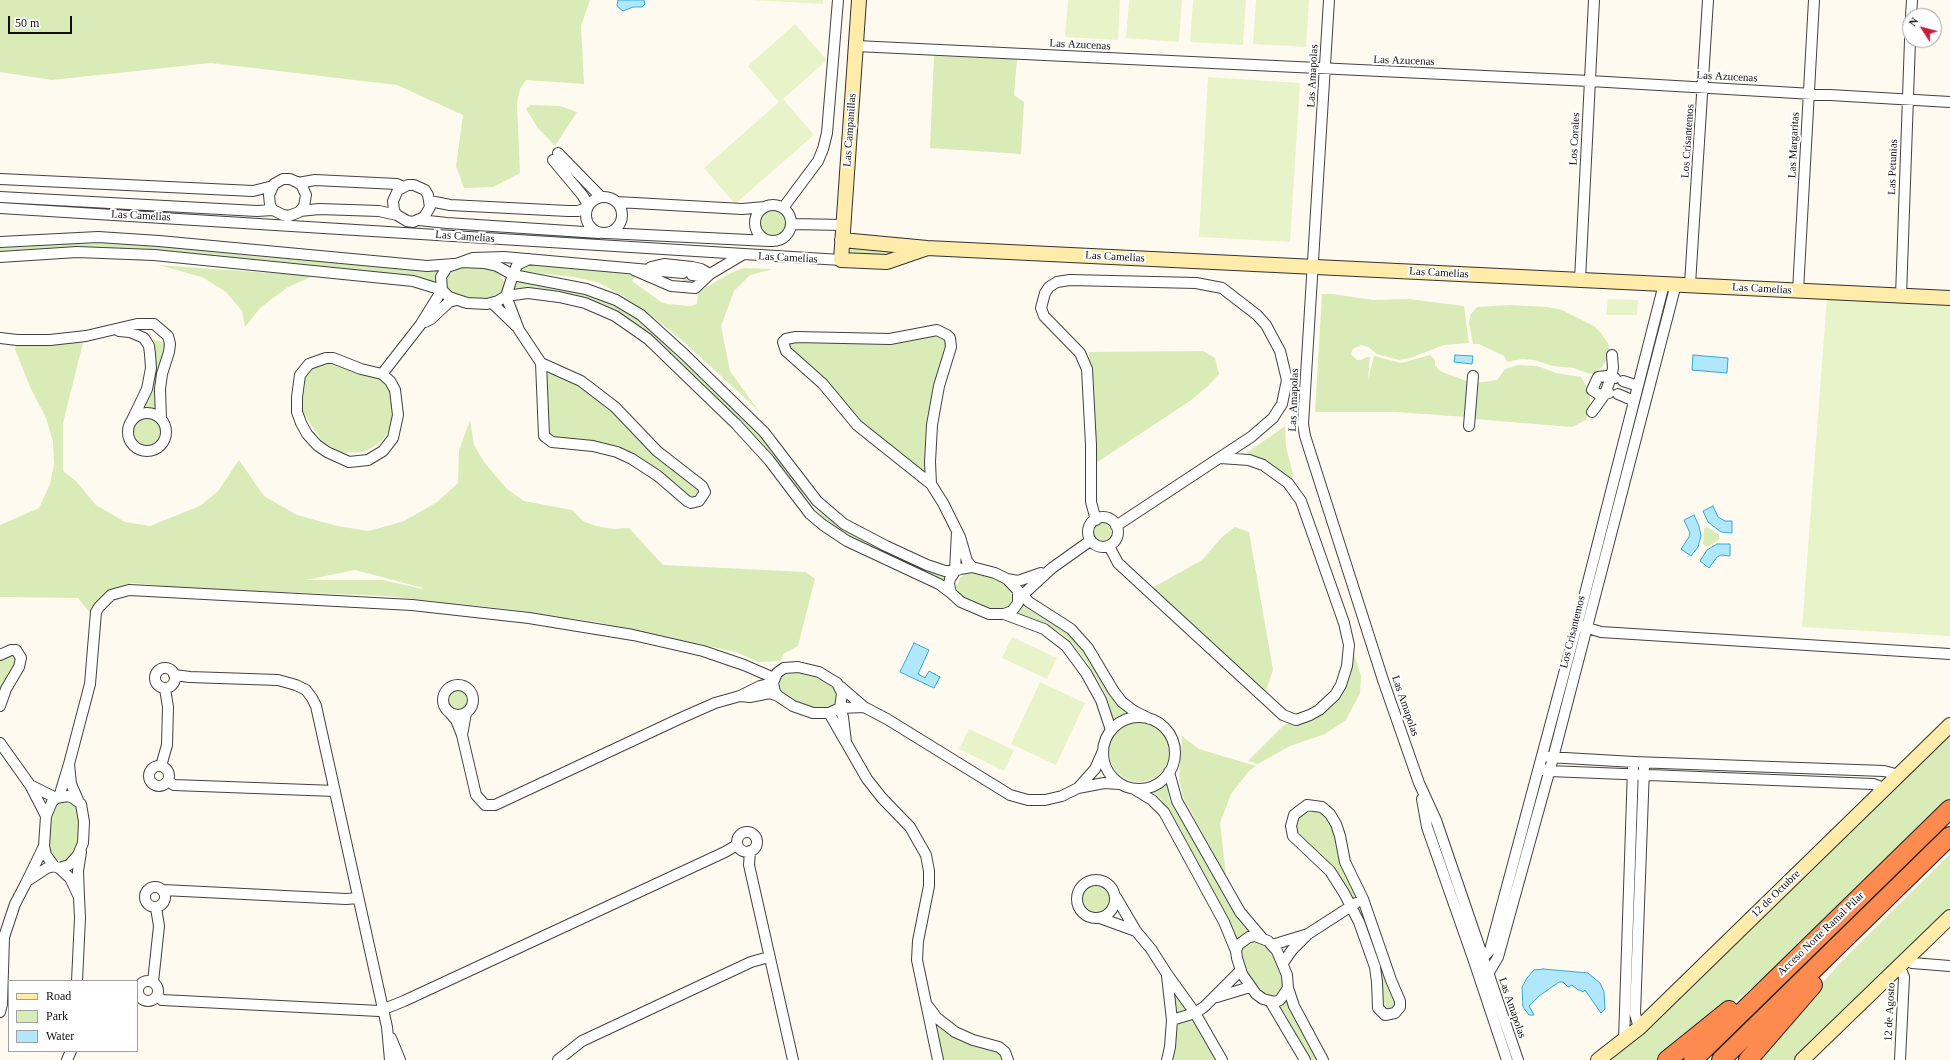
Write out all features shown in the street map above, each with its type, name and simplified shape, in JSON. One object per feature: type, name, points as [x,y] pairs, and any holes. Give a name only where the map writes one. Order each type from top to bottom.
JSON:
[{"type":"highway","name":"Acceso Norte Ramal Pilar","points":[[1693,1060],[1950,809]]},
{"type":"highway","name":"Acceso Norte Ramal Pilar","points":[[1721,1060],[1950,836]]},
{"type":"highway","points":[[1748,1060],[1897,887]]},
{"type":"highway","points":[[1667,1060],[1814,942]]},
{"type":"street","points":[[783,208],[818,161],[826,138],[838,0]]},
{"type":"street","name":"Las Campanillas","points":[[840,260],[859,0]]},
{"type":"street","name":"Las Amapolas","points":[[1329,0],[1326,69],[1303,424],[1305,436],[1372,645],[1419,783],[1436,820],[1479,959],[1507,1060]]},
{"type":"street","name":"Los Corales","points":[[1580,280],[1594,0]]},
{"type":"street","name":"Los Crisantemos","points":[[1484,976],[1498,957],[1518,867],[1544,770],[1553,758],[1582,627],[1639,394],[1677,284],[1703,88],[1708,0]]},
{"type":"street","name":"Las Margaritas","points":[[1798,291],[1814,0]]},
{"type":"street","name":"Las Azucenas","points":[[856,46],[1590,81],[1950,102]]},
{"type":"street","name":"Las Petunias","points":[[1901,296],[1910,48]]},
{"type":"street","points":[[556,156],[600,196],[612,198],[617,202],[620,207],[622,218],[616,228],[602,233],[594,230],[587,222],[587,207],[556,156]]},
{"type":"street","points":[[0,179],[253,191],[273,186],[284,179],[290,179],[298,183],[304,189],[306,195],[304,206],[300,211],[286,216],[274,210],[257,211],[0,197]]},
{"type":"street","points":[[298,183],[316,180],[396,184],[404,187]]},
{"type":"street","points":[[398,216],[394,211],[393,201],[396,194],[404,187],[414,185],[420,186],[425,190],[430,201],[428,212],[419,220]]},
{"type":"street","points":[[273,186],[270,191],[269,200],[274,210]]},
{"type":"street","points":[[430,201],[450,204],[578,211],[587,207],[594,199],[600,196]]},
{"type":"street","points":[[300,211],[319,209],[387,212],[407,221],[419,220],[602,233],[776,242],[787,236],[792,224],[788,212],[777,205],[742,209],[617,202]]},
{"type":"street","points":[[764,207],[756,216],[754,223],[758,235],[769,241]]},
{"type":"street","name":"Las Camelias","points":[[0,208],[264,223],[742,256],[887,262],[927,248]]},
{"type":"street","points":[[792,224],[843,226]]},
{"type":"street","points":[[0,242],[98,237],[159,241],[427,266],[458,263],[484,263],[497,266],[513,275],[586,288],[616,300],[641,316],[684,354],[764,432],[812,495],[826,510],[855,530],[928,565],[945,571],[955,571],[972,567],[995,573],[1013,583],[1020,596],[1071,629],[1088,648],[1113,690],[1122,702],[1134,711],[1160,724],[1167,731],[1172,741],[1174,762],[1169,772],[1154,786],[1143,789],[1132,788]]},
{"type":"street","name":"Las Camelias","points":[[842,240],[927,248],[1950,298]]},
{"type":"street","points":[[0,257],[78,252],[154,255],[413,281],[442,290],[449,297],[456,300],[478,304],[492,303],[506,296],[528,293],[559,297],[596,307],[626,322],[664,354],[736,424],[768,460],[802,504],[823,525],[847,541],[939,584],[961,602],[980,611],[1004,614],[1039,627],[1066,646],[1086,673],[1101,700],[1111,730]]},
{"type":"street","points":[[382,374],[421,324],[442,290],[441,277],[443,271],[458,263],[473,258],[489,256],[629,267],[694,276],[742,256]]},
{"type":"street","points":[[529,259],[517,265],[506,296],[519,330],[541,364],[542,430],[547,440],[560,444],[593,446],[617,452],[632,459],[658,476],[687,501],[696,503],[703,497],[704,488],[697,481],[656,452],[629,422],[602,396],[581,382],[541,364]]},
{"type":"street","points":[[629,267],[671,286],[695,288],[694,276],[701,269],[664,264],[646,269]]},
{"type":"street","points":[[1096,520],[1091,502],[1091,431],[1087,369],[1080,353],[1067,338],[1048,322],[1041,308],[1045,293],[1049,287],[1058,282],[1078,280],[1209,284],[1222,288],[1232,294],[1257,315],[1266,326],[1280,351],[1287,380],[1285,396],[1279,411],[1267,424],[1220,458],[1116,526]]},
{"type":"street","points":[[421,324],[431,319],[449,302],[456,300]]},
{"type":"street","points":[[492,303],[519,330]]},
{"type":"street","points":[[0,338],[17,340],[50,340],[137,324],[154,324],[168,336],[169,352],[162,374],[160,389],[161,419],[166,430],[166,437],[158,447],[146,451],[134,446],[130,441],[128,428],[145,394],[150,378],[151,363],[149,346],[144,338],[138,335],[111,330]]},
{"type":"street","points":[[931,484],[930,462],[932,425],[939,386],[951,347],[950,338],[937,330],[890,340],[796,337],[786,339],[784,342],[786,351],[823,384],[857,425],[931,484],[943,503],[957,531],[967,561],[972,567]]},
{"type":"street","points":[[1612,355],[1613,368],[1616,378],[1611,394],[1592,412],[1592,390],[1598,377],[1612,355]]},
{"type":"street","points":[[333,358],[360,369],[382,374],[395,390],[398,415],[393,438],[384,451],[368,460],[349,462],[327,452],[306,434],[297,412],[298,385],[304,368],[317,360],[333,358]]},
{"type":"street","points":[[1470,426],[1473,376]]},
{"type":"street","points":[[1598,377],[1616,378],[1639,394]]},
{"type":"street","points":[[1592,390],[1597,394],[1639,394]]},
{"type":"street","points":[[131,422],[135,418],[145,413],[151,413],[161,419]]},
{"type":"street","points":[[1109,546],[1118,563],[1283,714],[1296,720],[1310,716],[1319,710],[1334,695],[1341,685],[1347,666],[1348,645],[1344,623],[1301,500],[1288,483],[1273,470],[1249,460],[1220,458]]},
{"type":"street","points":[[802,504],[812,495]]},
{"type":"street","points":[[1107,518],[1116,526],[1116,537],[1109,546],[1098,546],[1090,540],[1088,531],[1090,524],[1096,520],[1107,518]]},
{"type":"street","points":[[951,593],[950,579],[955,571],[957,531]]},
{"type":"street","points":[[1004,614],[1012,611],[1020,596],[1052,568],[1090,540]]},
{"type":"street","points":[[1007,580],[1024,580],[1052,568]]},
{"type":"street","points":[[57,798],[69,764],[90,684],[96,612],[98,607],[112,595],[129,590],[412,605],[529,618],[632,635],[697,649],[744,665],[774,680],[778,696]]},
{"type":"street","points":[[1582,627],[1601,632],[1950,654]]},
{"type":"street","name":"Los Crisantemos","points":[[1544,770],[1542,756],[1582,627]]},
{"type":"street","points":[[0,655],[11,650],[16,650],[21,658],[19,667],[6,689],[0,706]]},
{"type":"street","points":[[165,688],[157,684],[155,675],[160,670],[166,668],[174,675],[190,677],[278,680],[296,684],[306,690],[316,706],[387,1027],[390,1060]]},
{"type":"street","points":[[462,735],[466,714],[473,705],[473,695],[470,690],[461,685],[451,687],[444,694],[444,705],[456,720],[462,735],[476,795],[485,805],[495,806],[681,718],[740,696],[774,680],[779,670],[784,668],[806,668],[827,676],[864,708],[887,719],[1004,792],[1018,798],[1045,800],[1062,796],[1078,788],[1104,783],[1122,785],[1146,795],[1164,812],[1224,922],[1236,951],[1240,970],[1250,987],[1259,996],[1270,1001],[1280,1000],[1288,988]]},
{"type":"street","points":[[165,688],[173,684],[174,675]]},
{"type":"street","points":[[161,766],[167,745],[168,708],[165,688]]},
{"type":"street","points":[[841,688],[843,698],[840,708],[843,716],[846,742]]},
{"type":"street","points":[[740,696],[750,697],[770,693],[804,710],[828,713],[840,708],[864,708]]},
{"type":"street","points":[[450,713],[458,716],[466,714]]},
{"type":"street","points":[[828,713],[867,779],[886,802],[910,826],[926,854],[929,871],[929,886],[917,950],[920,984],[938,1060]]},
{"type":"street","points":[[1078,788],[1095,769],[1106,739],[1111,730],[1120,723],[1129,719],[1140,717],[1150,719]]},
{"type":"street","name":"12 de Octubre","points":[[1598,1060],[1639,1028],[1950,724]]},
{"type":"street","points":[[0,744],[30,785],[46,816]]},
{"type":"street","points":[[1103,750],[1107,770],[1114,779],[1122,785]]},
{"type":"street","points":[[1542,756],[1553,758],[1639,762],[1811,767],[1884,771],[1899,775]]},
{"type":"street","points":[[1624,1040],[1633,774],[1639,762]]},
{"type":"street","points":[[1639,762],[1644,774],[1635,1014],[1639,1028]]},
{"type":"street","points":[[69,764],[71,784],[78,800],[84,822],[78,871],[80,918],[77,980]]},
{"type":"street","points":[[161,766],[152,769],[150,779],[153,784],[159,786],[168,782]]},
{"type":"street","points":[[161,766],[168,772],[168,782]]},
{"type":"street","points":[[1810,781],[1811,767]]},
{"type":"street","points":[[1544,770],[1873,784],[1884,788]]},
{"type":"street","points":[[1169,772],[1177,801],[1240,912],[1262,938],[1272,945],[1283,963],[1287,975],[1288,988],[1294,1006],[1323,1060]]},
{"type":"street","points":[[168,782],[174,785],[335,791]]},
{"type":"street","points":[[30,785],[57,798]]},
{"type":"street","points":[[78,800],[68,796],[57,798],[52,802],[46,816],[44,846],[46,855],[56,867],[70,878],[79,897]]},
{"type":"street","points":[[1317,806],[1326,810],[1330,814],[1340,836],[1345,862],[1363,899],[1391,980],[1400,1001],[1400,1007],[1395,1013],[1385,1015],[1378,1008],[1375,967],[1359,922],[1351,906],[1330,871],[1293,836],[1291,831],[1292,820],[1294,815],[1302,807],[1317,806]]},
{"type":"street","points":[[157,996],[162,1000],[371,1012],[383,1010],[726,852],[737,845],[739,835],[745,832],[752,833],[757,841],[755,847],[750,851],[741,850],[737,845]]},
{"type":"street","points":[[0,1012],[2,1004],[2,939],[15,904],[44,846]]},
{"type":"street","points":[[27,881],[47,868],[69,865],[82,848]]},
{"type":"street","points":[[750,851],[749,865],[793,1060]]},
{"type":"street","name":"Los Crisantemos","points":[[1479,959],[1490,950],[1518,867]]},
{"type":"street","points":[[1136,931],[1100,918],[1088,917],[1083,914],[1077,903],[1079,891],[1087,882],[1099,880],[1110,886],[1136,931],[1151,949],[1166,974],[1195,1013],[1222,1060]]},
{"type":"street","points":[[156,908],[147,903],[146,893],[154,887],[163,890],[346,900],[358,898]]},
{"type":"street","points":[[156,908],[165,900],[163,890]]},
{"type":"street","points":[[1100,918],[1110,913],[1114,908],[1115,896]]},
{"type":"street","points":[[1283,963],[1292,950],[1308,934],[1363,899]]},
{"type":"street","points":[[153,982],[158,926],[156,908]]},
{"type":"street","points":[[1802,1060],[1950,917]]},
{"type":"street","points":[[1272,945],[1308,934]]},
{"type":"street","points":[[1236,951],[1238,945],[1249,937],[1262,938]]},
{"type":"street","points":[[558,1060],[582,1041],[744,966],[769,957]]},
{"type":"street","points":[[1902,964],[1912,963],[1950,966]]},
{"type":"street","name":"12 de Agosto","points":[[1900,1060],[1904,977],[1902,972],[1902,964]]},
{"type":"street","points":[[1172,1020],[1195,1013],[1215,997],[1240,970]]},
{"type":"street","points":[[1166,974],[1172,1020],[1170,1047],[1167,1060]]},
{"type":"street","name":"Las Amapolas","points":[[1484,976],[1518,1060]]},
{"type":"street","points":[[147,981],[153,982],[158,987],[157,996],[152,1000],[145,1000],[139,994],[141,984],[147,981]]},
{"type":"street","points":[[1215,997],[1250,987]]},
{"type":"street","points":[[1270,1001],[1305,1060]]},
{"type":"street","points":[[925,1002],[937,1018],[955,1032],[964,1037],[1000,1047],[1005,1052],[1008,1060]]},
{"type":"street","points":[[387,1027],[400,1060]]},
{"type":"street","points":[[550,1060],[570,1050]]},
{"type":"green space","points":[[0,0],[590,0],[581,26],[584,84],[526,80],[520,89],[517,103],[520,173],[493,187],[464,188],[456,166],[463,115],[397,85],[211,63],[52,80],[0,72]]},
{"type":"green space","points":[[752,0],[823,0],[823,4]]},
{"type":"green space","points":[[1068,0],[1120,0],[1118,40],[1065,37]]},
{"type":"green space","points":[[1129,0],[1182,0],[1179,42],[1126,38]]},
{"type":"green space","points":[[1193,0],[1246,0],[1243,45],[1190,42]]},
{"type":"green space","points":[[1256,0],[1309,0],[1306,47],[1253,44]]},
{"type":"green space","points":[[795,24],[827,60],[783,99],[814,135],[735,204],[704,168],[779,102],[748,66]]},
{"type":"green space","points":[[934,56],[1017,59],[1014,95],[1024,102],[1021,154],[930,148]]},
{"type":"green space","points":[[1208,77],[1300,83],[1290,242],[1199,237]]},
{"type":"green space","points":[[530,105],[560,106],[577,112],[555,146],[538,128],[526,109]]},
{"type":"green space","points":[[773,210],[783,213],[786,223],[783,233],[773,236],[763,233],[760,223],[763,213]]},
{"type":"green space","points":[[128,243],[266,257],[435,270],[438,272],[435,283],[149,251],[0,253],[0,248],[54,244]]},
{"type":"green space","points":[[849,248],[907,249],[886,257],[849,255],[847,252]]},
{"type":"green space","points":[[528,264],[632,272],[637,274],[632,281],[661,302],[690,306],[697,304],[698,292],[729,274],[743,268],[773,269],[750,275],[734,291],[721,326],[730,371],[758,410],[683,341],[644,310],[620,294],[597,282],[573,277],[519,271],[521,266]]},
{"type":"green space","points":[[158,265],[313,276],[288,287],[260,308],[245,327],[242,311],[226,292],[202,277]]},
{"type":"green space","points":[[460,265],[494,269],[503,279],[505,285],[503,291],[488,300],[476,300],[449,292],[445,283],[449,270]]},
{"type":"green space","points":[[516,280],[594,294],[628,311],[669,345],[752,425],[805,490],[804,493],[802,495],[799,493],[618,313],[514,291]]},
{"type":"green space","points":[[1322,294],[1333,294],[1373,300],[1409,299],[1464,306],[1469,343],[1444,345],[1410,358],[1399,360],[1377,354],[1368,347],[1361,345],[1353,349],[1351,354],[1357,360],[1370,357],[1368,379],[1374,356],[1401,363],[1430,355],[1435,360],[1435,365],[1440,371],[1469,382],[1466,417],[1396,412],[1315,412]]},
{"type":"green space","points":[[1827,297],[1950,302],[1950,636],[1802,627]]},
{"type":"green space","points":[[1608,299],[1638,300],[1637,315],[1606,315]]},
{"type":"green space","points":[[1510,305],[1548,307],[1562,310],[1594,326],[1609,345],[1608,357],[1602,367],[1595,373],[1590,374],[1573,368],[1553,366],[1534,360],[1522,359],[1507,362],[1504,356],[1479,344],[1473,344],[1469,322],[1471,314],[1477,307]]},
{"type":"green space","points":[[932,330],[950,338],[939,386],[931,484],[867,434],[786,351],[786,339],[837,339]]},
{"type":"green space","points":[[84,339],[63,423],[63,471],[76,481],[96,505],[125,522],[150,526],[200,506],[218,491],[239,460],[264,496],[297,515],[337,526],[369,531],[404,521],[437,502],[458,483],[459,450],[470,420],[474,445],[484,462],[507,489],[524,501],[572,510],[583,521],[596,526],[614,529],[629,528],[663,565],[806,572],[815,579],[798,646],[783,654],[781,661],[758,662],[736,652],[596,622],[507,609],[386,596],[182,588],[133,583],[109,590],[97,601],[90,613],[78,598],[0,597],[0,525],[39,508],[50,484],[54,464],[53,442],[46,418],[30,387],[15,349],[16,345]],"holes":[[[355,570],[423,588],[382,580],[306,580]]]},
{"type":"green space","points":[[154,340],[165,344],[166,350],[158,411],[144,407],[151,391]]},
{"type":"green space","points":[[1203,351],[1215,358],[1219,374],[1208,386],[1190,401],[1096,463],[1089,352]]},
{"type":"green space","points":[[333,358],[383,380],[391,391],[394,410],[393,425],[381,442],[364,452],[342,453],[322,441],[303,413],[301,392],[305,374],[315,365]]},
{"type":"green space","points":[[1518,365],[1537,366],[1556,373],[1581,377],[1590,392],[1590,406],[1586,420],[1572,427],[1474,419],[1476,383],[1497,380],[1505,369]]},
{"type":"green space","points":[[552,372],[588,390],[701,489],[698,498],[690,498],[642,460],[553,439],[548,433],[545,377]]},
{"type":"green space","points":[[148,417],[159,421],[163,432],[159,443],[148,447],[137,443],[133,432],[137,421]]},
{"type":"green space","points":[[1285,426],[1286,447],[1293,474],[1292,479],[1271,464],[1249,457],[1248,452]]},
{"type":"green space","points":[[814,507],[827,517],[949,574],[946,585],[855,541],[831,526]]},
{"type":"green space","points":[[1098,523],[1106,523],[1111,528],[1109,539],[1106,541],[1098,541],[1093,536],[1093,528]]},
{"type":"green space","points":[[1235,527],[1249,532],[1273,670],[1266,691],[1152,588],[1202,560],[1223,536]]},
{"type":"green space","points":[[1707,527],[1719,535],[1719,540],[1707,547],[1703,544],[1704,529]]},
{"type":"green space","points":[[980,572],[1002,581],[1012,590],[1016,597],[1015,604],[1001,611],[984,609],[961,596],[956,587],[960,578],[967,573]]},
{"type":"green space","points":[[1022,605],[1070,635],[1132,714],[1114,723],[1107,696],[1086,661],[1072,643],[1061,633],[1034,619],[1015,614]]},
{"type":"green space","points":[[1012,637],[1057,658],[1047,679],[1002,658]]},
{"type":"green space","points":[[1351,645],[1361,676],[1360,693],[1346,720],[1325,734],[1290,746],[1258,764],[1248,761],[1285,724],[1293,723],[1336,697]]},
{"type":"green space","points":[[12,652],[16,657],[15,664],[0,694],[0,658]]},
{"type":"green space","points":[[787,670],[816,673],[838,689],[837,703],[826,710],[813,709],[798,704],[788,698],[779,688],[782,673]]},
{"type":"green space","points":[[1040,682],[1085,703],[1056,765],[1011,744]]},
{"type":"green space","points":[[458,688],[467,691],[470,700],[467,709],[458,712],[449,709],[446,700],[449,691]]},
{"type":"green space","points":[[1133,722],[1145,722],[1161,730],[1167,740],[1169,752],[1167,764],[1161,774],[1145,782],[1133,782],[1117,774],[1109,758],[1109,746],[1117,730]]},
{"type":"green space","points":[[969,729],[1014,750],[1004,771],[959,749]]},
{"type":"green space","points":[[1950,734],[1950,798],[1769,974],[1662,1060],[1606,1060]]},
{"type":"green space","points":[[1182,736],[1199,749],[1256,766],[1249,771],[1231,794],[1220,823],[1226,876],[1183,797],[1179,779]]},
{"type":"green space","points":[[1167,782],[1169,799],[1239,921],[1251,934],[1247,933],[1237,941],[1230,923],[1161,799],[1151,791]]},
{"type":"green space","points":[[63,801],[70,801],[75,805],[79,811],[82,826],[77,848],[68,859],[62,861],[54,858],[49,848],[48,835],[49,817],[57,804]]},
{"type":"green space","points":[[1309,807],[1319,809],[1332,821],[1358,894],[1356,897],[1352,898],[1330,865],[1302,841],[1295,830],[1296,820]]},
{"type":"green space","points":[[1950,854],[1950,908],[1793,1060],[1753,1060],[1844,959]]},
{"type":"green space","points":[[1096,884],[1107,888],[1111,899],[1107,910],[1096,914],[1085,910],[1081,899],[1085,888]]},
{"type":"green space","points":[[1360,905],[1397,1003],[1396,1008],[1390,1011],[1385,1009],[1382,999],[1380,968],[1358,908]]},
{"type":"green space","points":[[1249,942],[1257,942],[1267,948],[1282,968],[1285,984],[1280,993],[1272,997],[1266,996],[1255,988],[1241,958],[1243,947]]},
{"type":"green space","points":[[1173,992],[1176,992],[1186,1009],[1183,1012],[1176,1013]]},
{"type":"green space","points":[[1288,999],[1318,1060],[1311,1060],[1284,1012],[1277,1005]]},
{"type":"green space","points":[[1192,1018],[1196,1022],[1218,1060],[1170,1060],[1175,1028],[1180,1020]]},
{"type":"green space","points":[[936,1022],[970,1041],[1002,1054],[1004,1060],[941,1060],[934,1026]]},
{"type":"water","points":[[618,0],[644,0],[645,4],[642,7],[633,7],[623,11],[617,6]]},
{"type":"water","points":[[1455,355],[1473,356],[1472,364],[1454,362]]},
{"type":"water","points":[[1693,355],[1728,358],[1727,373],[1692,370]]},
{"type":"water","points":[[1713,506],[1718,517],[1725,521],[1732,521],[1732,533],[1721,532],[1708,522],[1703,511]]},
{"type":"water","points":[[1694,515],[1699,526],[1701,536],[1698,547],[1691,556],[1681,549],[1690,533],[1684,520]]},
{"type":"water","points":[[1717,544],[1730,544],[1730,556],[1721,555],[1717,557],[1709,568],[1700,561],[1707,550]]},
{"type":"water","points":[[914,643],[929,650],[918,674],[925,678],[929,671],[940,677],[934,688],[900,672]]},
{"type":"water","points":[[1543,969],[1588,973],[1600,983],[1604,992],[1605,1009],[1601,1013],[1585,990],[1583,992],[1572,985],[1568,987],[1563,982],[1559,982],[1539,996],[1529,1006],[1534,1015],[1529,1015],[1523,1007],[1522,987],[1534,970]]},
{"type":"tunnel","points":[[683,279],[692,279]]}]
